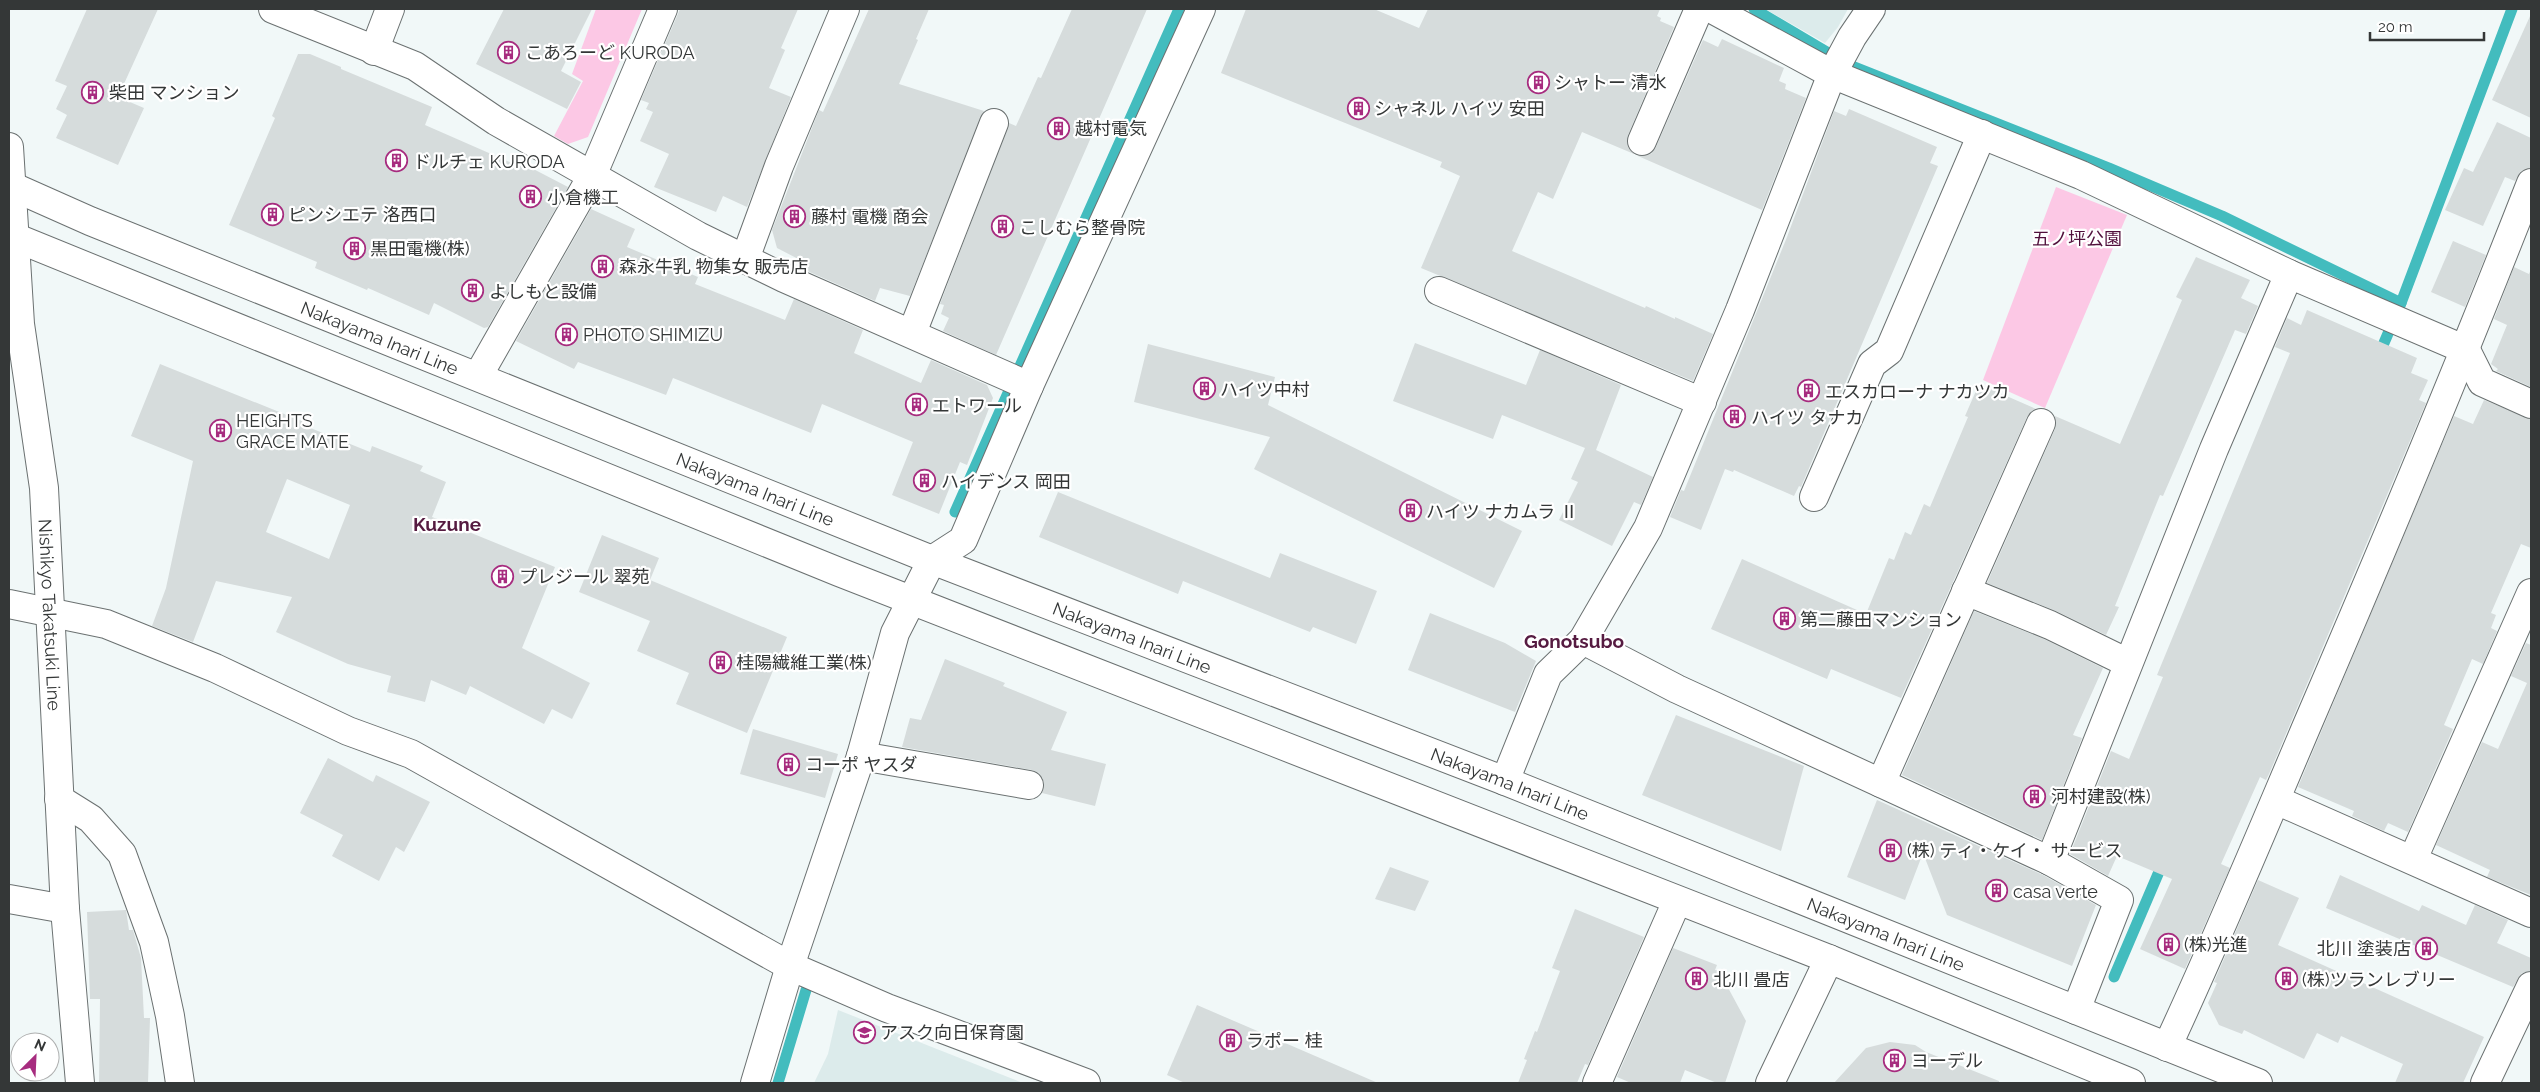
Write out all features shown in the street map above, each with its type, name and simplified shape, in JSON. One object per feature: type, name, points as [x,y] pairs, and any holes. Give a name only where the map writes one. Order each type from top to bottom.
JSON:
[{"type":"street","points":[[273,9],[416,66],[496,121],[698,236],[1029,386]]},
{"type":"street","points":[[374,50],[390,9]]},
{"type":"street","points":[[478,376],[592,176],[663,9]]},
{"type":"street","points":[[746,259],[780,166],[845,9]]},
{"type":"street","points":[[755,1083],[790,966],[861,756],[894,633],[932,560],[963,540],[1029,386],[1201,9]]},
{"type":"street","points":[[1642,141],[1699,9]]},
{"type":"street","points":[[1712,9],[1838,63],[1982,134],[2081,175],[2289,274],[2466,350],[2482,382],[2531,404]]},
{"type":"street","points":[[1505,781],[1548,674],[1583,640],[1648,528],[1702,402],[1838,63],[1871,9]]},
{"type":"street","points":[[912,333],[994,123]]},
{"type":"street","points":[[1814,497],[1872,364],[1889,351],[1982,134]]},
{"type":"street","name":"Nishikyo Takatsuki Line","points":[[9,147],[12,236],[20,324],[44,488],[65,909],[80,1083]]},
{"type":"street","points":[[2167,1047],[2276,800],[2466,350],[2531,185]]},
{"type":"street","name":"Nakayama Inari Line","points":[[11,186],[90,221],[932,560],[1505,781],[2258,1083]]},
{"type":"street","points":[[12,236],[910,600],[1829,959],[2131,1083]]},
{"type":"street","points":[[2050,861],[2100,742],[2128,663],[2214,449],[2289,274]]},
{"type":"street","points":[[1439,291],[1702,402]]},
{"type":"street","points":[[1881,783],[2040,423]]},
{"type":"street","points":[[1966,591],[2050,625],[2128,663]]},
{"type":"street","points":[[2413,859],[2531,593]]},
{"type":"street","points":[[9,604],[106,624],[216,668],[348,731],[411,754],[790,966],[887,1008],[1086,1083]]},
{"type":"street","points":[[1583,640],[1677,688],[2050,861],[2119,900],[2076,1010]]},
{"type":"street","points":[[861,756],[1029,785]]},
{"type":"street","points":[[59,798],[91,818],[122,854],[154,942],[170,1016],[180,1083]]},
{"type":"street","points":[[2276,800],[2413,859],[2531,913]]},
{"type":"street","points":[[9,899],[65,909]]},
{"type":"street","points":[[1597,1083],[1677,901]]},
{"type":"street","points":[[1770,1083],[1829,959]]},
{"type":"street","points":[[2485,1083],[2531,986]]},
{"type":"shaded area","points":[[1765,9],[1848,9],[1838,27],[1825,43]]},
{"type":"shaded area","name":"アスク向日保育園","points":[[838,1010],[1023,1083],[814,1083],[828,1054]]},
{"type":"green space","points":[[596,9],[642,9],[588,137],[568,144],[554,136],[583,81],[572,74]]},
{"type":"green space","name":"五ノ坪公園","points":[[2056,187],[2127,215],[2045,408],[1983,380]]},
{"type":"building","name":"柴田 マンション","points":[[87,9],[158,9],[118,97],[144,108],[118,165],[56,138],[67,115],[56,109],[67,86],[55,81]]},
{"type":"building","name":"こあろーど KURODA","points":[[504,9],[592,9],[561,71],[581,82],[567,109],[476,64]]},
{"type":"building","points":[[680,9],[798,9],[781,48],[785,50],[769,88],[791,97],[747,207],[723,196],[716,212],[654,187],[669,154],[640,141],[653,112],[646,109],[649,103],[641,100]]},
{"type":"building","points":[[869,9],[929,9],[899,84],[984,111],[910,296],[880,288],[875,301],[805,270],[808,264],[777,248],[772,230],[819,110],[823,112]]},
{"type":"building","points":[[1072,9],[1147,9],[996,355],[943,331],[949,318],[941,314],[944,305],[940,304],[1009,123],[1016,126],[1038,77],[1041,78]]},
{"type":"building","points":[[1246,9],[1374,9],[1419,28],[1428,9],[1660,9],[1657,16],[1661,18],[1660,21],[1674,27],[1628,135],[1627,143],[1634,154],[1582,132],[1553,199],[1538,192],[1512,251],[1645,308],[1646,306],[1675,319],[1675,317],[1713,334],[1693,381],[1421,268],[1460,176],[1440,167],[1442,162],[1221,73]]},
{"type":"building","points":[[2531,14],[2531,118],[2492,100]]},
{"type":"building","points":[[1722,39],[1784,68],[1779,81],[1786,84],[1785,89],[1806,98],[1762,210],[1638,156],[1651,154],[1656,147],[1703,40],[1718,47]]},
{"type":"building","points":[[298,54],[310,54],[432,107],[425,125],[514,164],[516,160],[568,187],[488,327],[484,328],[434,303],[429,315],[368,288],[367,290],[315,268],[317,262],[229,225],[275,118],[272,116]]},
{"type":"building","points":[[1849,109],[1937,147],[1930,163],[1938,166],[1801,487],[1799,486],[1794,496],[1734,470],[1733,472],[1725,469],[1701,530],[1670,517],[1681,490],[1684,491],[1787,237],[1834,111],[1846,116]]},
{"type":"building","points":[[2497,122],[2531,138],[2531,168],[2521,171],[2515,181],[2505,177],[2483,226],[2445,210],[2464,168],[2473,172]]},
{"type":"building","points":[[591,209],[635,229],[627,247],[698,277],[695,284],[785,320],[794,299],[863,330],[854,353],[921,383],[931,360],[987,385],[993,398],[967,465],[960,462],[939,514],[892,495],[913,442],[822,404],[811,433],[673,378],[666,395],[578,362],[574,369],[516,341]]},
{"type":"building","points":[[2453,241],[2486,255],[2465,307],[2431,292]]},
{"type":"building","points":[[2196,257],[2250,280],[2241,298],[2258,306],[2246,334],[2235,330],[2163,496],[2160,495],[2115,606],[2119,607],[2106,635],[2056,611],[1987,583],[2055,429],[2055,416],[2120,444],[2182,300],[2176,297]]},
{"type":"building","points":[[2514,267],[2529,274],[2531,269],[2531,387],[2496,371],[2498,369],[2491,364],[2507,325],[2494,319]]},
{"type":"building","points":[[2307,310],[2417,358],[2411,373],[2428,380],[2419,400],[2426,403],[2269,774],[2266,780],[2260,777],[2221,864],[2230,868],[2185,969],[2140,949],[2172,879],[2117,856],[2108,876],[2070,854],[2111,751],[2129,759],[2163,677],[2157,675],[2290,353],[2275,347],[2287,318],[2301,325]]},
{"type":"building","points":[[1415,343],[1526,385],[1540,350],[1621,385],[1596,450],[1653,477],[1641,505],[1634,502],[1612,546],[1559,520],[1578,482],[1571,479],[1585,448],[1502,415],[1493,439],[1393,401]]},
{"type":"building","name":"ハイツ ナカムラ Ⅱ","points":[[1148,344],[1275,377],[1268,405],[1522,531],[1494,588],[1254,469],[1270,437],[1134,402]]},
{"type":"building","points":[[160,364],[309,424],[308,427],[370,452],[372,446],[423,466],[420,471],[446,482],[432,517],[555,567],[522,648],[590,683],[572,719],[552,709],[544,724],[470,686],[466,695],[431,680],[425,702],[387,692],[391,676],[348,664],[276,632],[292,597],[216,581],[193,642],[152,626],[166,588],[193,461],[131,436]],"holes":[[[287,479],[350,505],[329,559],[266,532]]]},
{"type":"building","points":[[1979,384],[2036,409],[2027,417],[1901,698],[1831,669],[1827,679],[1711,629],[1742,559],[1866,614],[1889,558],[1894,560],[1905,532],[1911,535],[1924,504],[1930,507],[1968,417],[1965,416]]},
{"type":"building","points":[[2484,400],[2531,419],[2531,548],[2521,544],[2491,613],[2496,615],[2491,628],[2497,631],[2483,664],[2472,659],[2444,725],[2453,729],[2408,832],[2388,823],[2384,831],[2352,816],[2354,811],[2298,787],[2454,416],[2473,424]]},
{"type":"building","points":[[1058,492],[1270,578],[1280,553],[1377,591],[1356,644],[1313,627],[1310,632],[1183,581],[1178,594],[1039,537]]},
{"type":"building","name":"桂陽繊維工業(株)","points":[[602,535],[659,558],[650,580],[787,637],[747,733],[676,704],[689,673],[637,651],[650,621],[579,592]]},
{"type":"building","points":[[1974,611],[2044,639],[2103,668],[2073,735],[2082,738],[2042,840],[1902,775]]},
{"type":"building","points":[[1430,613],[1505,643],[1536,661],[1515,712],[1408,670]]},
{"type":"building","points":[[2526,643],[2531,645],[2531,895],[2487,877],[2490,870],[2436,845],[2482,742],[2498,749],[2527,683],[2511,676]]},
{"type":"building","points":[[945,659],[1005,683],[1003,686],[1067,712],[1051,750],[1106,764],[1095,806],[1042,793],[1043,779],[1039,773],[1032,770],[902,747],[910,718],[921,720]]},
{"type":"building","points":[[1676,715],[1804,766],[1781,851],[1642,795]]},
{"type":"building","name":"コーポ ヤスダ","points":[[753,729],[838,754],[825,798],[740,774]]},
{"type":"building","points":[[328,758],[373,782],[376,775],[430,802],[404,852],[396,847],[379,881],[332,856],[343,835],[300,813]]},
{"type":"building","name":"casa verte","points":[[1877,800],[2043,875],[2096,905],[2072,966],[1947,915],[1923,853],[1905,900],[1847,877]]},
{"type":"building","points":[[1390,867],[1429,881],[1415,911],[1375,899]]},
{"type":"building","points":[[2340,875],[2419,911],[2422,905],[2466,925],[2475,905],[2508,920],[2497,943],[2531,958],[2531,971],[2522,973],[2513,987],[2326,908]]},
{"type":"building","points":[[2258,880],[2299,898],[2278,945],[2484,1037],[2463,1083],[2395,1083],[2403,1064],[2341,1036],[2338,1043],[2317,1033],[2304,1059],[2244,1030],[2242,1034],[2219,1025],[2208,1003],[2217,983],[2214,982]]},
{"type":"building","points":[[1575,909],[1644,937],[1588,1065],[1585,1064],[1577,1083],[1518,1083],[1527,1060],[1524,1059],[1535,1031],[1537,1032],[1560,971],[1552,968]]},
{"type":"building","points":[[126,910],[129,930],[133,930],[141,958],[144,1018],[150,1018],[148,1083],[99,1083],[100,999],[90,999],[87,912]]},
{"type":"building","points":[[1673,948],[1717,965],[1715,970],[1719,971],[1746,1021],[1725,1083],[1717,1083],[1685,1070],[1680,1083],[1631,1083],[1617,1077]]},
{"type":"building","name":"ラポー 桂","points":[[1197,1005],[1378,1083],[1185,1083],[1167,1075]]},
{"type":"building","name":"ヨーデル","points":[[1890,1042],[1915,1045],[1926,1052],[1999,1081],[1999,1083],[1834,1083],[1866,1048]]},
{"type":"waterway","points":[[955,512],[1179,9]]},
{"type":"waterway","points":[[1754,9],[1847,64],[2109,168],[2222,216],[2401,303]]},
{"type":"waterway","points":[[2378,357],[2401,303],[2512,9]]},
{"type":"waterway","points":[[2114,977],[2164,860]]},
{"type":"waterway","points":[[778,1083],[806,990]]},
{"type":"place","name":"こあろーど KURODA","points":[[509,52]]},
{"type":"place","name":"シャトー 清水","points":[[1538,82]]},
{"type":"place","name":"柴田 マンション","points":[[93,92]]},
{"type":"place","name":"シャネル ハイツ 安田","points":[[1358,108]]},
{"type":"place","name":"越村電気","points":[[1059,128]]},
{"type":"place","name":"ドルチェ KURODA","points":[[397,161]]},
{"type":"place","name":"小倉機工","points":[[531,197]]},
{"type":"place","name":"ピンシエテ 洛西口","points":[[272,214]]},
{"type":"place","name":"藤村 電機 商会","points":[[795,216]]},
{"type":"place","name":"こしむら整骨院","points":[[1003,227]]},
{"type":"place","name":"黒田電機(株)","points":[[354,248]]},
{"type":"place","name":"森永牛乳 物集女 販売店","points":[[603,266]]},
{"type":"place","name":"よしもと設備","points":[[473,291]]},
{"type":"place","name":"PHOTO SHIMIZU","points":[[567,334]]},
{"type":"place","name":"ハイツ中村","points":[[1204,389]]},
{"type":"place","name":"エスカローナ ナカツカ","points":[[1809,391]]},
{"type":"place","name":"エトワール","points":[[916,405]]},
{"type":"place","name":"ハイツ タナカ","points":[[1735,417]]},
{"type":"place","name":"HEIGHTS GRACE MATE","points":[[220,430]]},
{"type":"place","name":"ハイデンス 岡田","points":[[925,481]]},
{"type":"place","name":"ハイツ ナカムラ Ⅱ","points":[[1410,511]]},
{"type":"place","name":"プレジール 翠苑","points":[[503,576]]},
{"type":"place","name":"第二藤田マンション","points":[[1784,619]]},
{"type":"place","name":"桂陽繊維工業(株)","points":[[720,662]]},
{"type":"place","name":"コーポ ヤスダ","points":[[789,764]]},
{"type":"place","name":"河村建設(株)","points":[[2035,796]]},
{"type":"place","name":"(株) ティ・ケイ・ サービス","points":[[1891,850]]},
{"type":"place","name":"casa verte","points":[[1997,891]]},
{"type":"place","name":"(株)光進","points":[[2168,944]]},
{"type":"place","name":"北川 塗装店","points":[[2427,948]]},
{"type":"place","name":"北川 畳店","points":[[1697,979]]},
{"type":"place","name":"(株)ツランレブリー","points":[[2286,979]]},
{"type":"place","name":"アスク向日保育園","points":[[864,1032]]},
{"type":"place","name":"ラポー 桂","points":[[1230,1040]]},
{"type":"place","name":"ヨーデル","points":[[1895,1060]]},
{"type":"district","name":"Kuzune","points":[[447,524]]},
{"type":"district","name":"Gonotsubo","points":[[1574,641]]}]
